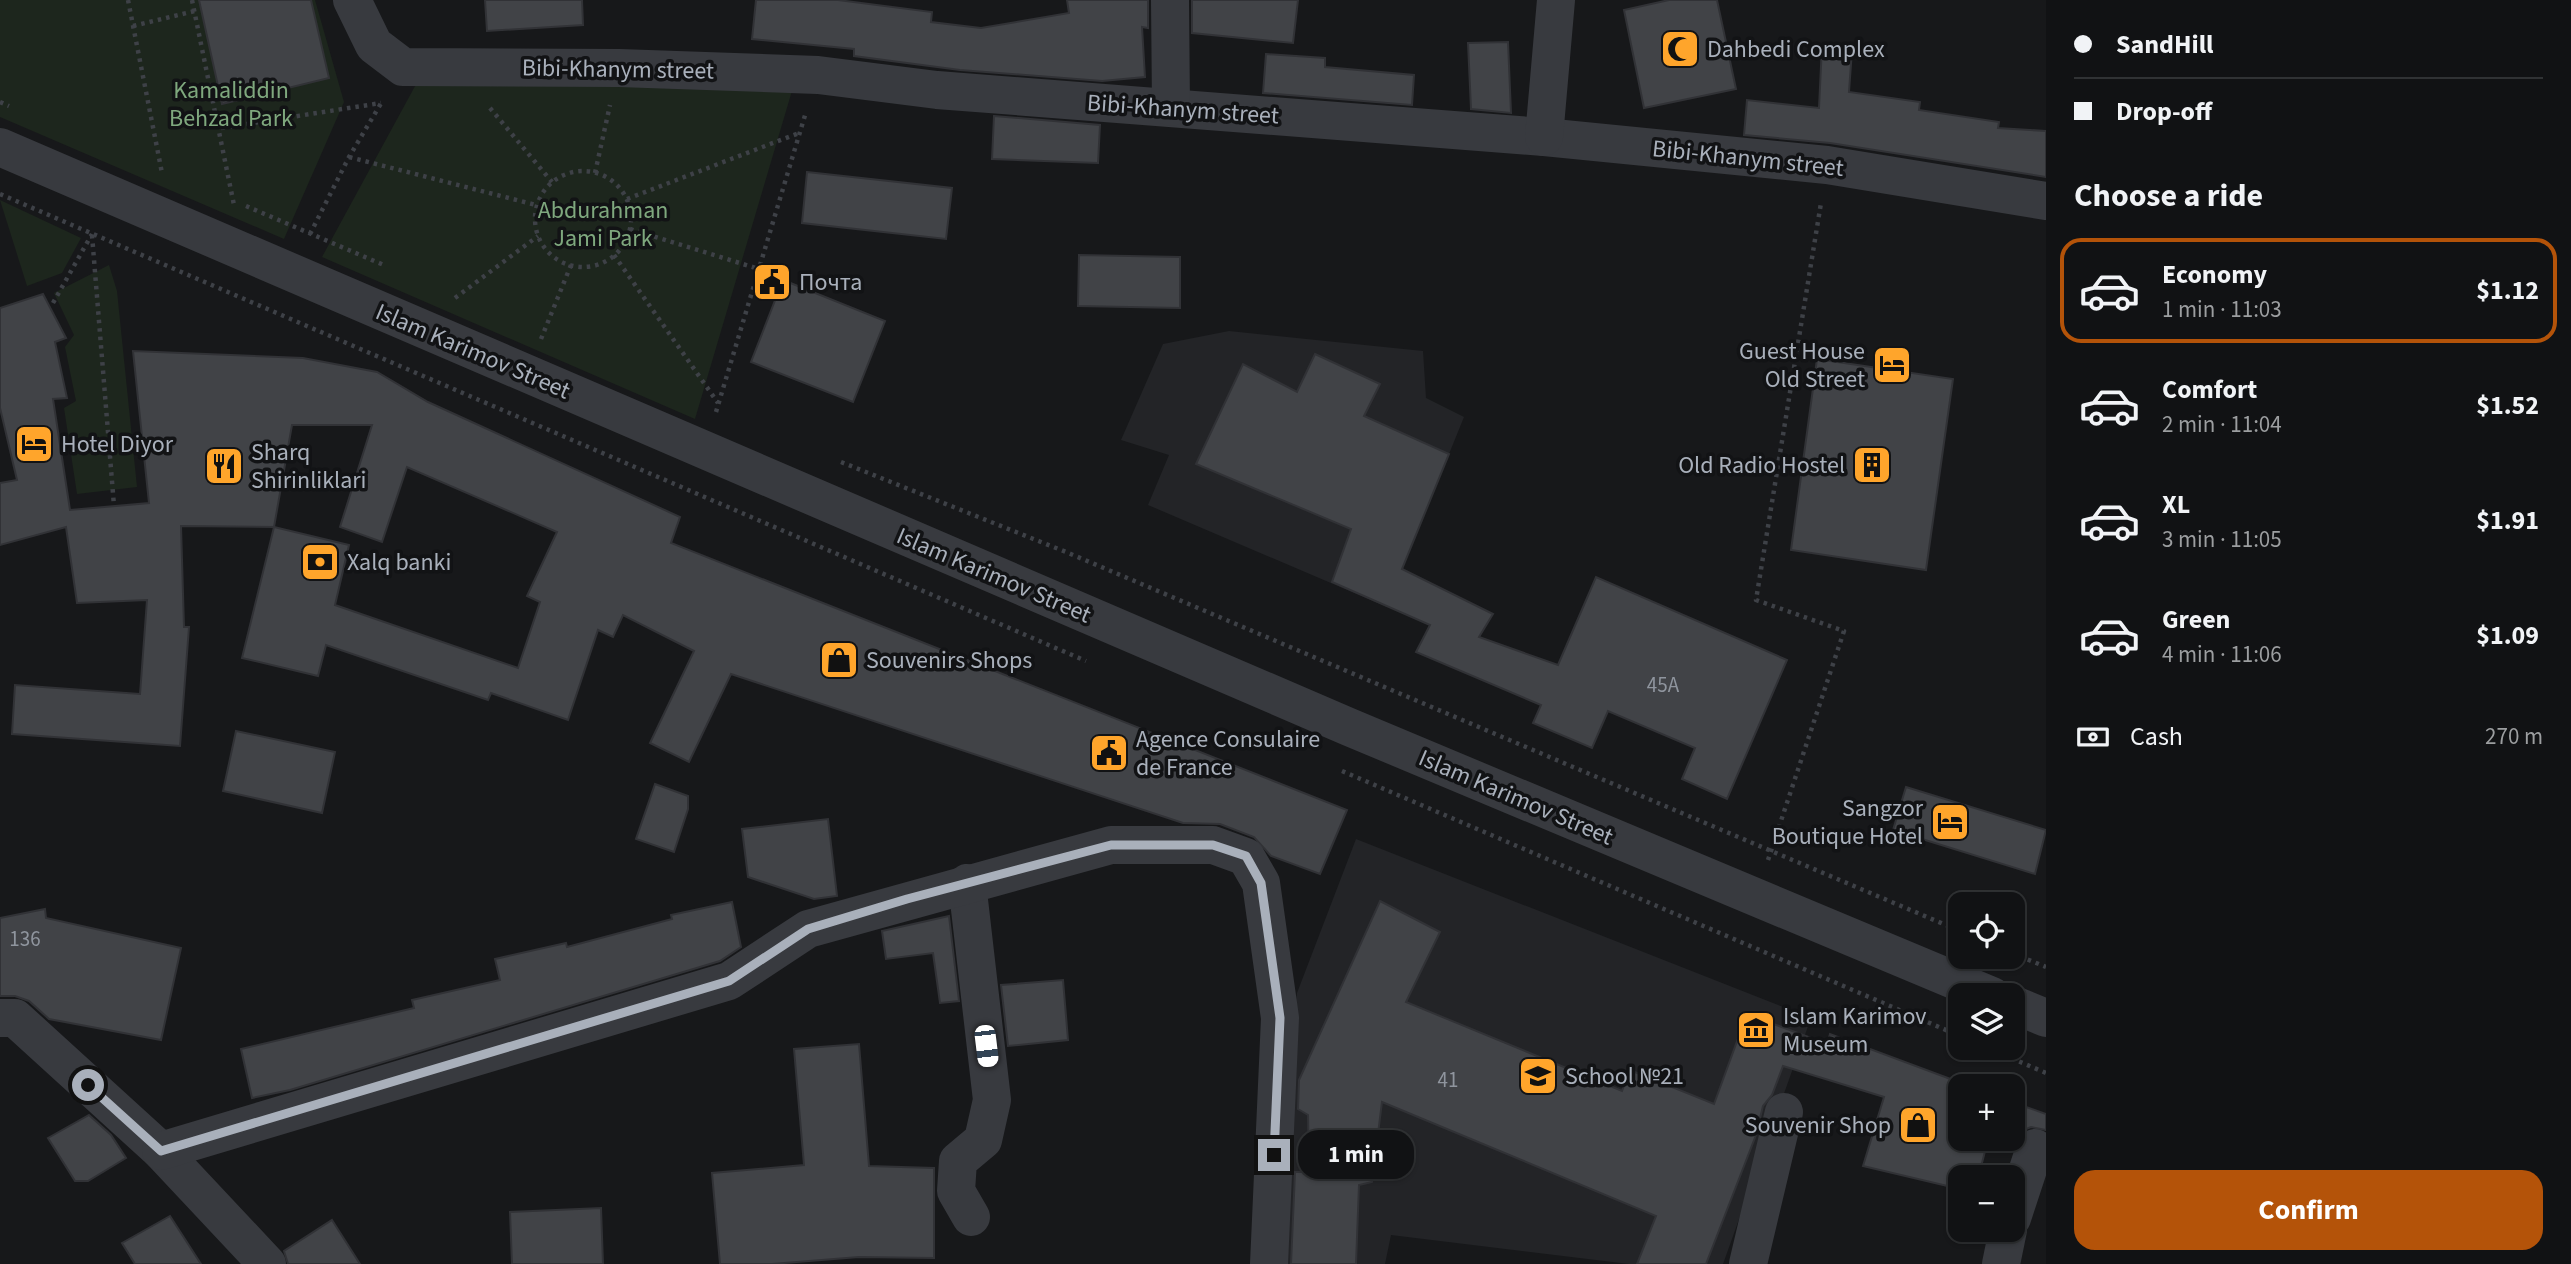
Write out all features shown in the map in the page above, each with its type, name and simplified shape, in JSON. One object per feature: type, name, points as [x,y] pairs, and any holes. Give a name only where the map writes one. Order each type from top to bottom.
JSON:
[{"type":"street","points":[[352,0],[374,44],[403,67]]},
{"type":"street","points":[[1170,0],[1171,107]]},
{"type":"street","points":[[1545,137],[1556,0]]},
{"type":"street","name":"Bibi-Khanym street","points":[[403,67],[619,68],[818,75],[937,90],[1545,137],[1827,165],[2046,201]]},
{"type":"street","name":"Islam Karimov Street","points":[[0,147],[1336,722],[1961,983]]},
{"type":"street","points":[[161,1151],[729,981],[808,929],[1111,845],[1213,845],[1246,856],[1261,883],[1280,1018],[1269,1264]]},
{"type":"street","points":[[967,883],[992,1100],[983,1140],[958,1161],[956,1191],[971,1217]]},
{"type":"street","points":[[2025,1009],[2046,1018]]},
{"type":"street","points":[[0,1018],[15,1018],[161,1151],[267,1264]]},
{"type":"street","points":[[1748,1264],[1784,1112]]},
{"type":"street","points":[[2025,1178],[2035,1148]]},
{"type":"street","points":[[2001,1264],[2006,1242]]},
{"type":"path","points":[[128,0],[171,219]]},
{"type":"path","points":[[192,0],[243,251]]},
{"type":"path","points":[[133,26],[195,11]]},
{"type":"path","points":[[455,66],[552,182]]},
{"type":"path","points":[[290,272],[349,157],[403,67]]},
{"type":"path","points":[[595,173],[619,68]]},
{"type":"path","points":[[704,450],[818,75]]},
{"type":"path","points":[[0,102],[12,108]]},
{"type":"path","points":[[220,128],[381,103]]},
{"type":"path","points":[[627,199],[800,132]]},
{"type":"path","points":[[349,157],[536,205]]},
{"type":"path","points":[[1755,897],[1844,631],[1756,600],[1827,165]]},
{"type":"path","points":[[152,167],[174,176]]},
{"type":"path","points":[[571,171],[595,173],[618,185],[627,199],[631,214],[630,229],[625,243],[614,255],[594,265],[571,265],[545,249],[534,221],[536,205],[552,182],[571,171]]},
{"type":"path","points":[[87,185],[114,506]]},
{"type":"path","points":[[221,195],[393,270]]},
{"type":"path","points":[[630,229],[759,269]]},
{"type":"path","points":[[53,303],[92,234]]},
{"type":"path","points":[[417,326],[538,236]]},
{"type":"path","points":[[614,255],[718,404]]},
{"type":"path","points":[[527,374],[571,265]]},
{"type":"path","points":[[442,293],[467,304]]},
{"type":"path","points":[[529,334],[553,345]]},
{"type":"path","points":[[829,457],[1066,552],[1948,925]]},
{"type":"path","points":[[2025,958],[2046,967]]},
{"type":"path","points":[[2016,1060],[2046,1073]]},
{"type":"shaded area","points":[[1229,331],[1423,351],[1426,398],[1464,417],[1387,607],[1148,505],[1169,455],[1121,440],[1163,344]]},
{"type":"shaded area","name":"School №21","points":[[1356,839],[1811,1018],[1723,1264],[1629,1264],[1391,1235],[1385,1264],[1271,1264],[1279,1135],[1297,993]]},
{"type":"green space","name":"Kamaliddin Behzad Park","points":[[0,0],[315,0],[344,102],[284,239],[0,117]]},
{"type":"green space","name":"Abdurahman Jami Park","points":[[420,77],[794,84],[695,419],[322,257]]},
{"type":"green space","points":[[0,200],[81,238],[62,273],[27,286]]},
{"type":"green space","points":[[109,265],[117,291],[137,487],[77,494],[64,408],[76,401],[65,347],[74,335],[54,293]]},
{"type":"building","points":[[199,0],[311,0],[329,78],[222,104]]},
{"type":"building","points":[[485,0],[582,0],[583,25],[487,31]]},
{"type":"building","points":[[756,0],[838,0],[932,12],[931,22],[981,28],[1069,13],[1067,0],[1148,0],[1148,28],[1142,27],[1145,77],[1102,81],[960,70],[854,56],[854,49],[752,39]]},
{"type":"building","points":[[1192,0],[1298,0],[1293,43],[1192,33]]},
{"type":"building","name":"Dahbedi Complex","points":[[1669,0],[1717,0],[1736,89],[1644,108],[1624,10]]},
{"type":"building","points":[[1508,42],[1511,113],[1471,109],[1468,43]]},
{"type":"building","points":[[1822,45],[1852,50],[1849,92],[1920,102],[1919,110],[1999,122],[1998,128],[2046,131],[2046,177],[1830,143],[1744,135],[1747,100],[1819,108]]},
{"type":"building","points":[[1266,54],[1325,58],[1325,67],[1414,75],[1412,105],[1263,93]]},
{"type":"building","points":[[994,116],[1100,125],[1098,163],[992,159]]},
{"type":"building","points":[[807,172],[952,188],[946,239],[802,223]]},
{"type":"building","points":[[1079,255],[1180,257],[1180,308],[1078,306]]},
{"type":"building","points":[[783,280],[885,321],[853,402],[751,362]]},
{"type":"building","points":[[43,294],[66,338],[55,342],[67,398],[53,399],[70,510],[149,503],[133,351],[303,358],[377,372],[428,402],[680,517],[671,543],[1347,810],[1320,874],[1271,856],[1254,837],[1220,824],[1183,823],[731,674],[689,762],[650,743],[694,651],[623,615],[613,637],[598,630],[568,720],[491,693],[488,700],[326,645],[318,676],[242,658],[274,527],[181,526],[184,627],[189,627],[180,746],[12,734],[15,685],[140,694],[147,600],[77,603],[66,527],[0,545],[0,483],[17,480],[0,408],[0,308]],"holes":[[[292,425],[372,425],[340,527],[382,542],[407,467],[557,532],[527,596],[540,602],[518,668],[335,605],[349,545],[274,527]]]},
{"type":"building","points":[[1315,354],[1380,384],[1364,416],[1449,454],[1402,569],[1493,614],[1479,637],[1558,665],[1596,577],[1787,660],[1727,799],[1682,779],[1695,748],[1608,711],[1592,748],[1533,723],[1541,705],[1416,652],[1430,625],[1332,582],[1351,529],[1196,464],[1243,364],[1297,392]]},
{"type":"building","name":"Old Radio Hostel","points":[[1817,359],[1953,379],[1926,570],[1791,550]]},
{"type":"building","points":[[236,731],[335,752],[322,813],[223,791]]},
{"type":"building","points":[[655,784],[688,796],[688,809],[674,852],[636,839]]},
{"type":"building","points":[[1906,787],[2046,830],[2035,874],[1893,830]]},
{"type":"building","points":[[828,819],[837,896],[814,899],[748,877],[742,829]]},
{"type":"building","points":[[1380,901],[1440,932],[1406,1002],[1622,1091],[1630,1070],[1714,1104],[1747,1014],[1827,1044],[1830,1034],[1948,1078],[1948,1151],[1985,1151],[1981,1165],[1948,1165],[1948,1186],[1863,1166],[1884,1097],[1783,1066],[1772,1095],[1763,1106],[1756,1135],[1706,1264],[1637,1264],[1656,1216],[1382,1102],[1372,1182],[1359,1185],[1356,1264],[1291,1264],[1295,1172],[1309,1172],[1308,1115],[1298,1109],[1299,1080]]},
{"type":"building","points":[[732,902],[741,947],[720,961],[290,1090],[252,1098],[241,1049],[414,1008],[412,1000],[500,980],[495,959],[566,943],[567,947],[672,919],[671,915]]},
{"type":"building","points":[[45,909],[46,918],[181,948],[161,1040],[49,1019],[29,1001],[15,996],[0,996],[0,918]]},
{"type":"building","points":[[949,916],[959,1001],[940,1003],[933,953],[886,959],[882,931]]},
{"type":"building","points":[[1063,980],[1068,1040],[1008,1046],[1001,985]]},
{"type":"building","points":[[859,1044],[869,1166],[934,1168],[934,1258],[859,1257],[772,1264],[720,1264],[712,1173],[804,1165],[794,1049]]},
{"type":"building","points":[[2025,1107],[2046,1114],[2046,1130],[2031,1127],[2025,1129]]},
{"type":"building","points":[[89,1115],[111,1135],[126,1158],[88,1181],[75,1181],[48,1138]]},
{"type":"building","points":[[601,1208],[603,1264],[512,1264],[510,1212]]},
{"type":"building","points":[[170,1216],[201,1264],[135,1264],[122,1243]]},
{"type":"building","points":[[332,1220],[360,1264],[288,1264],[284,1251]]},
{"type":"place","name":"Dahbedi Complex","points":[[1680,49]]},
{"type":"place","name":"Почта","points":[[772,282]]},
{"type":"place","name":"Guest House Old Street","points":[[1892,365]]},
{"type":"place","name":"Hotel Diyor","points":[[34,444]]},
{"type":"place","name":"Old Radio Hostel","points":[[1872,465]]},
{"type":"place","name":"Sharq Shirinliklari","points":[[224,466]]},
{"type":"place","name":"Xalq banki","points":[[320,562]]},
{"type":"place","name":"Souvenirs Shops","points":[[839,660]]},
{"type":"place","name":"Agence Consulaire de France","points":[[1109,753]]},
{"type":"place","name":"Sangzor Boutique Hotel","points":[[1950,822]]},
{"type":"place","name":"Islam Karimov Museum","points":[[1756,1030]]},
{"type":"place","name":"School №21","points":[[1538,1076]]},
{"type":"place","name":"Souvenir Shop","points":[[1918,1125]]},
{"type":"route","points":[[88,1085],[161,1151],[729,981],[808,929],[907,899],[1111,845],[1213,845],[1246,856],[1261,883],[1280,1018],[1274,1155]]}]
